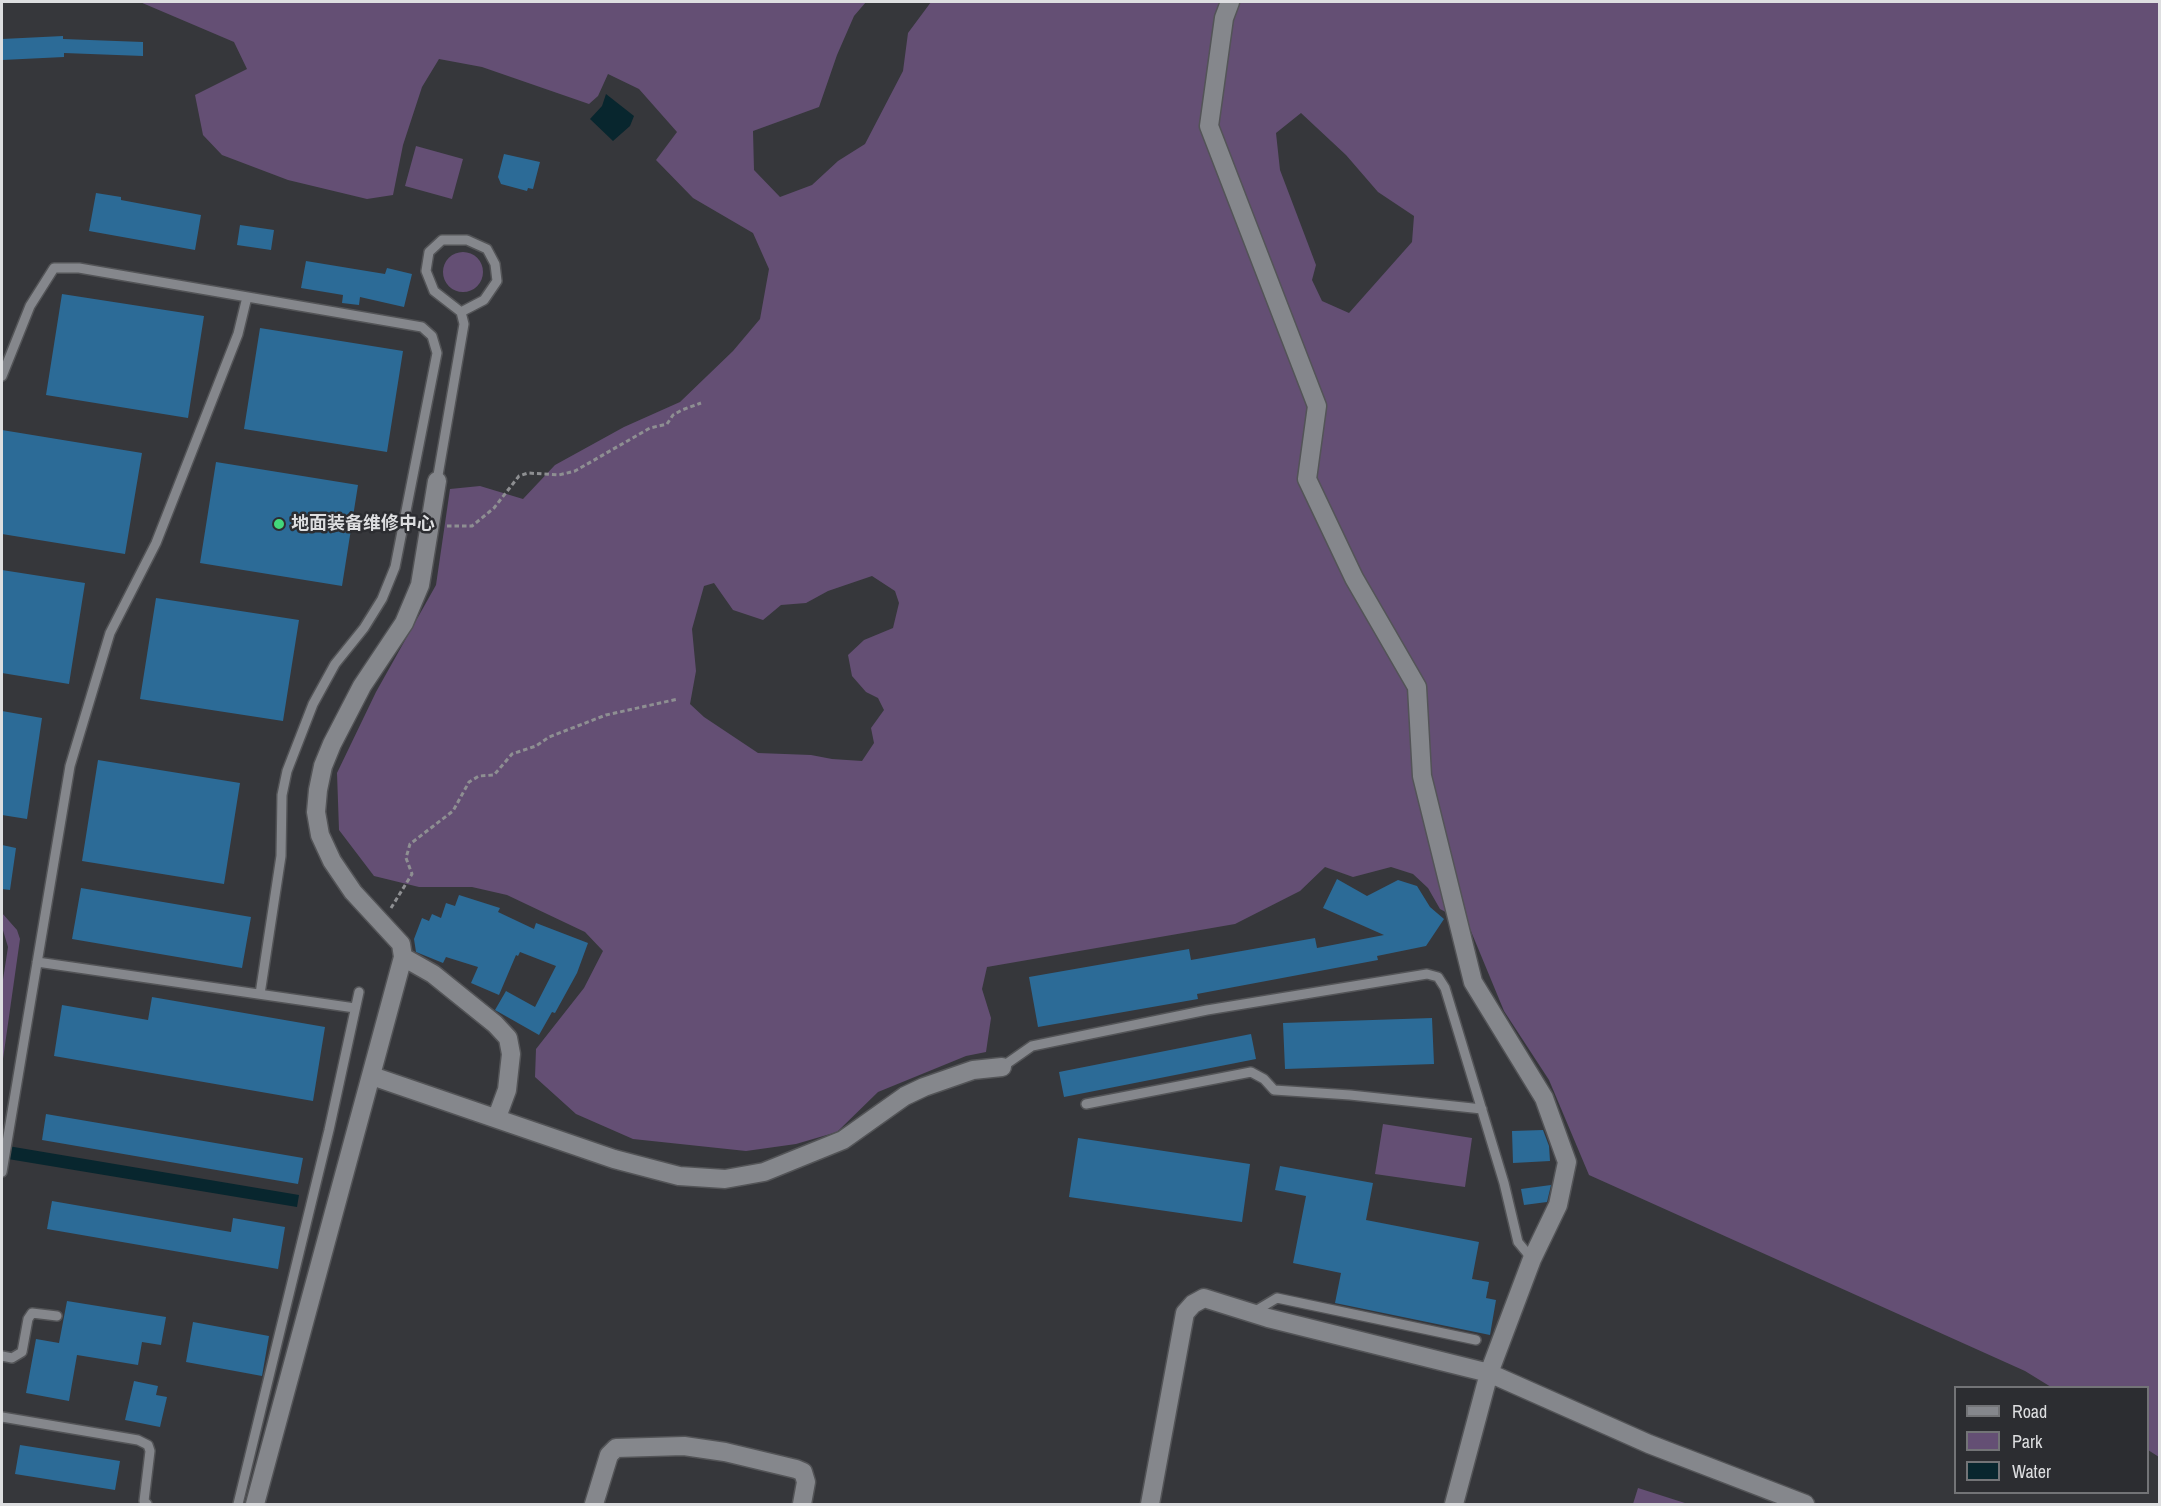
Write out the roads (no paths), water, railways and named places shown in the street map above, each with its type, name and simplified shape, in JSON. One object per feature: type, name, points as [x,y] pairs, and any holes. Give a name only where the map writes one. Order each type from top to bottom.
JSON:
[{"type":"street","points":[[1230,2],[1224,18],[1209,126],[1317,406],[1307,479],[1354,578],[1417,687],[1422,776],[1473,982],[1544,1098],[1567,1162],[1558,1205],[1532,1259],[1489,1373],[1454,1504]]},
{"type":"street","points":[[255,1504],[403,957],[401,944],[353,892],[332,861],[320,835],[316,812],[318,790],[323,766],[357,696],[386,651],[412,605],[420,585],[437,481]]},
{"type":"street","points":[[403,957],[433,974],[495,1024],[508,1038],[511,1054],[507,1090],[497,1117]]},
{"type":"street","points":[[372,1076],[614,1159],[680,1176],[725,1179],[764,1172],[843,1140],[905,1096],[924,1087],[973,1070],[1002,1067]]},
{"type":"street","points":[[1150,1504],[1185,1313],[1193,1304],[1204,1298],[1252,1313],[1489,1373],[1649,1444],[1805,1504]]},
{"type":"street","points":[[594,1504],[609,1455],[616,1448],[684,1446],[725,1452],[804,1472],[806,1482],[802,1504]]},
{"type":"lane","points":[[437,481],[464,324],[461,312],[434,291],[426,271],[429,252],[442,240],[467,240],[488,249],[495,264],[497,282],[484,300],[461,312]]},
{"type":"lane","points":[[2,376],[30,306],[54,268],[79,268],[422,327],[432,336],[437,353],[395,567],[382,600],[364,628],[335,664],[313,704],[287,771],[282,795],[281,856],[260,994]]},
{"type":"lane","points":[[2,1172],[70,766],[110,633],[156,543],[238,334],[247,297]]},
{"type":"lane","points":[[37,962],[356,1008]]},
{"type":"lane","points":[[1002,1067],[1032,1046],[1253,1001],[1427,974],[1438,977],[1445,988],[1482,1109],[1504,1183],[1518,1242],[1532,1259]]},
{"type":"lane","points":[[238,1504],[329,1130],[359,992]]},
{"type":"lane","points":[[1086,1104],[1251,1071],[1264,1079],[1274,1090],[1350,1095],[1482,1109]]},
{"type":"lane","points":[[1252,1313],[1277,1298],[1476,1340]]},
{"type":"lane","points":[[2,1356],[12,1358],[22,1352],[28,1319],[32,1313],[57,1316]]},
{"type":"lane","points":[[2,1417],[138,1440],[148,1445],[150,1451],[144,1502],[147,1504]]},
{"type":"water","points":[[606,94],[634,116],[630,126],[613,141],[590,119],[602,106]]},
{"type":"water","points":[[2,1145],[299,1195],[297,1207],[2,1158]]},
{"type":"place","name":"地面装备维修中心","points":[[279,524]]}]
